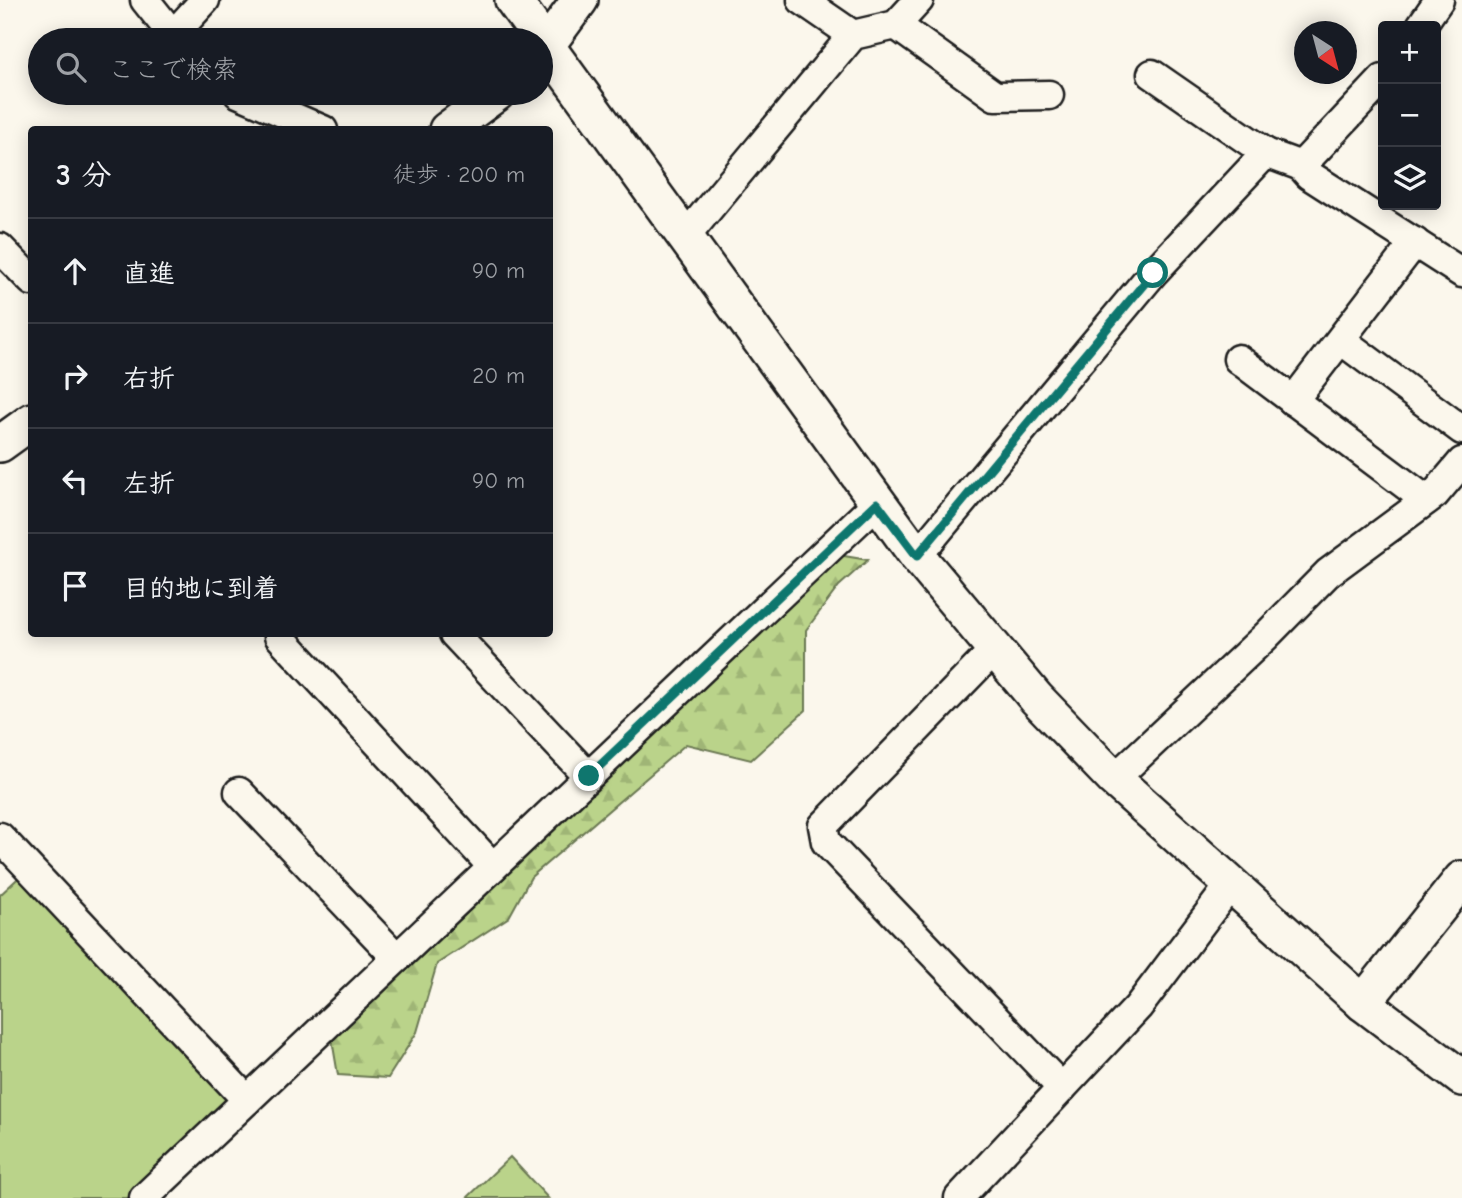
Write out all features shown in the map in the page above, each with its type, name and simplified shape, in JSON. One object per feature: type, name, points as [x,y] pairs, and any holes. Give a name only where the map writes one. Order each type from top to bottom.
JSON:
[{"type":"street","points":[[145,0],[168,28]]},
{"type":"street","points":[[182,28],[205,0]]},
{"type":"street","points":[[513,0],[530,28]]},
{"type":"street","points":[[553,38],[580,0]]},
{"type":"street","points":[[802,0],[853,35]]},
{"type":"street","points":[[686,236],[853,35],[896,25],[919,0]]},
{"type":"street","points":[[1424,21],[1439,0]]},
{"type":"street","points":[[896,25],[995,96],[1049,95]]},
{"type":"street","points":[[553,62],[686,236],[917,556],[1036,698],[1114,779],[1363,1003],[1462,1078]]},
{"type":"street","points":[[1152,74],[1266,153],[1301,166],[1309,175],[1462,273]]},
{"type":"street","points":[[1301,166],[1378,84]]},
{"type":"street","points":[[265,105],[314,126]]},
{"type":"street","points":[[453,126],[481,105]]},
{"type":"street","points":[[917,556],[1153,273],[1266,153]]},
{"type":"street","points":[[1293,401],[1415,242]]},
{"type":"street","points":[[0,248],[28,277]]},
{"type":"street","points":[[1341,340],[1462,430]]},
{"type":"street","points":[[1238,359],[1426,500]]},
{"type":"street","points":[[0,444],[28,424]]},
{"type":"street","points":[[1114,779],[1266,636],[1328,573],[1435,494],[1462,462]]},
{"type":"street","points":[[144,1198],[877,503]]},
{"type":"street","points":[[280,637],[493,867]]},
{"type":"street","points":[[457,637],[589,776]]},
{"type":"street","points":[[995,649],[823,826],[826,842],[1062,1088]]},
{"type":"street","points":[[239,792],[397,958]]},
{"type":"street","points":[[0,836],[247,1100]]},
{"type":"street","points":[[1363,1003],[1462,879]]},
{"type":"street","points":[[959,1198],[1138,1007],[1231,884]]},
{"type":"green space","points":[[838,555],[868,560],[839,586],[806,630],[806,710],[751,760],[686,744],[531,877],[509,917],[437,964],[417,1032],[388,1078],[338,1075],[329,1022]]},
{"type":"green space","points":[[29,868],[247,1100],[144,1198],[0,1198],[0,895]]},
{"type":"green space","points":[[510,1157],[548,1198],[467,1198]]},
{"type":"route","points":[[589,776],[877,503],[917,556],[1153,273]]}]
